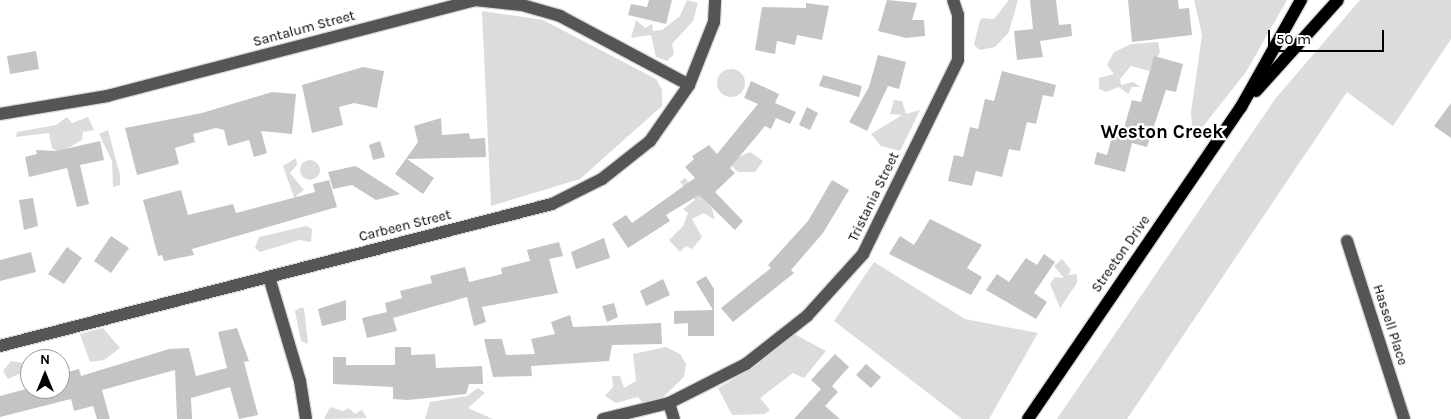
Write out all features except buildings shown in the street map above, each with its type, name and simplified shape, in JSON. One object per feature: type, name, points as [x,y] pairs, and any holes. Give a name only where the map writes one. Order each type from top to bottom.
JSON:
[{"type":"main road","name":"Streeton Drive","points":[[1028,419],[1241,107],[1301,0]]},
{"type":"main road","name":"Streeton Drive","points":[[1241,107],[1338,0]]},
{"type":"street","name":"Santalum Street","points":[[0,114],[107,96],[475,0],[522,5],[560,16],[688,85]]},
{"type":"street","name":"Carbeen Street","points":[[0,346],[552,204],[602,179],[650,141],[688,85],[714,22],[714,0]]},
{"type":"street","name":"Tristania Street","points":[[603,419],[669,403],[746,364],[807,316],[863,254],[958,60],[958,15],[953,0]]},
{"type":"street","name":"Hassell Place","points":[[1347,241],[1404,419]]},
{"type":"street","points":[[269,277],[300,381],[306,419]]},
{"type":"street","points":[[669,403],[674,419]]},
{"type":"shaded area","points":[[687,0],[698,3],[693,21],[672,44],[674,54],[667,61],[656,57],[651,35],[631,38],[636,20],[645,28],[652,24],[653,31],[662,30],[680,16]]},
{"type":"shaded area","points":[[1009,0],[1018,0],[1009,32],[995,47],[980,50],[974,45],[979,23],[982,18],[994,19]]},
{"type":"shaded area","points":[[1194,0],[1287,0],[1246,72],[1193,139],[1191,112],[1202,35]]},
{"type":"shaded area","points":[[1360,0],[1451,0],[1451,39],[1393,126],[1347,92],[1127,419],[1057,419],[1275,99]]},
{"type":"shaded area","points":[[482,11],[543,20],[656,79],[662,90],[662,106],[580,179],[491,206]]},
{"type":"shaded area","points":[[1158,42],[1160,52],[1149,71],[1131,66],[1120,79],[1121,85],[1133,82],[1141,87],[1132,87],[1128,94],[1119,87],[1106,92],[1099,89],[1099,78],[1114,74],[1107,65],[1114,52],[1131,44]]},
{"type":"shaded area","points":[[731,69],[741,73],[745,83],[741,93],[731,97],[721,93],[717,83],[721,73]]},
{"type":"shaded area","points":[[894,100],[902,101],[906,114],[920,110],[900,151],[881,146],[871,134],[902,115],[890,114]]},
{"type":"shaded area","points":[[67,117],[72,123],[88,117],[94,130],[83,132],[82,140],[59,153],[52,148],[49,133],[16,137],[17,132],[56,125]]},
{"type":"shaded area","points":[[108,130],[120,175],[120,185],[113,187],[112,161],[99,134]]},
{"type":"shaded area","points":[[750,152],[763,161],[755,172],[738,172],[728,162]]},
{"type":"shaded area","points":[[296,158],[297,165],[290,173],[304,190],[296,196],[301,217],[283,166]]},
{"type":"shaded area","points":[[310,160],[317,163],[320,170],[317,177],[310,180],[303,177],[300,170],[303,163]]},
{"type":"shaded area","points":[[685,178],[712,209],[715,220],[704,213],[692,219],[702,237],[692,249],[686,246],[680,252],[669,240],[683,226],[688,213],[683,209],[695,200],[680,182]]},
{"type":"shaded area","points":[[306,226],[312,229],[311,242],[299,240],[260,252],[255,248],[259,237]]},
{"type":"shaded area","points":[[1062,259],[1071,270],[1068,275],[1077,274],[1077,283],[1060,308],[1050,284],[1055,277],[1064,278],[1054,266]]},
{"type":"shaded area","points":[[874,262],[965,319],[1038,333],[989,419],[962,419],[834,321]]},
{"type":"shaded area","points":[[304,308],[308,344],[301,341],[295,311]]},
{"type":"shaded area","points":[[103,328],[120,348],[104,360],[90,362],[80,334]]},
{"type":"shaded area","points":[[796,335],[826,351],[804,378],[793,373],[760,398],[770,410],[765,414],[732,415],[718,388],[757,365],[779,336]]},
{"type":"shaded area","points":[[666,347],[680,354],[686,364],[684,377],[659,401],[645,406],[638,397],[616,403],[605,396],[613,387],[612,376],[620,376],[624,388],[636,381],[633,354]]},
{"type":"shaded area","points":[[11,361],[20,362],[20,373],[8,379],[3,371]]},
{"type":"shaded area","points":[[478,388],[485,393],[468,408],[493,419],[425,419],[430,402],[467,396]]},
{"type":"shaded area","points":[[330,407],[343,411],[349,408],[355,414],[362,410],[367,418],[324,419]]},
{"type":"district","name":"Weston Creek","points":[[1162,133]]}]
